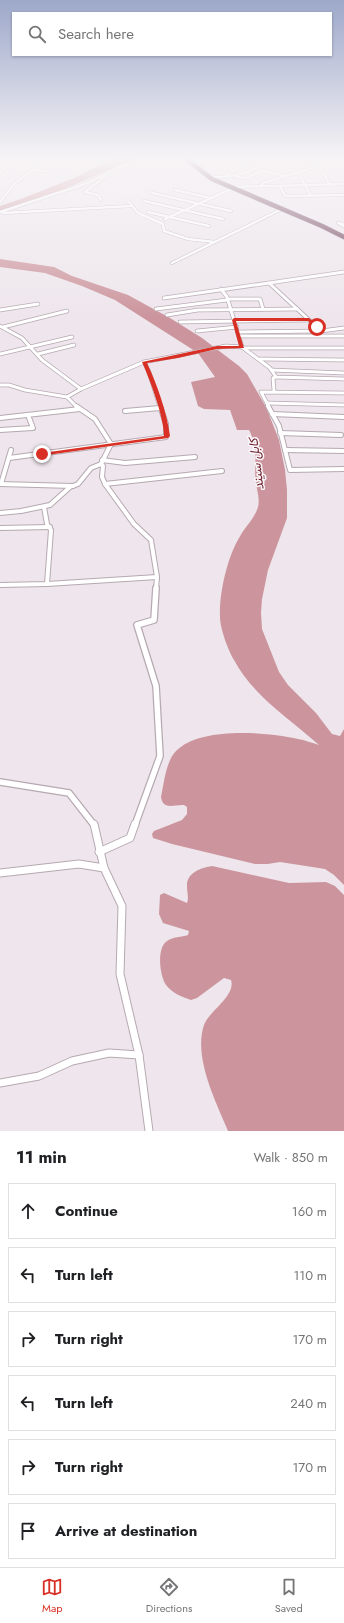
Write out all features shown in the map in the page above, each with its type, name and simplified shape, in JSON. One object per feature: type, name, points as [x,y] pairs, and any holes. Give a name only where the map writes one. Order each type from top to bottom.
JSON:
[{"type":"highway","points":[[287,211],[344,234]]},
{"type":"highway","points":[[287,211],[344,237]]},
{"type":"street","points":[[0,213],[42,211]]},
{"type":"street","points":[[136,211],[163,224],[164,231],[188,239],[215,242]]},
{"type":"street","points":[[165,219],[182,211]]},
{"type":"street","points":[[187,211],[223,219]]},
{"type":"street","points":[[172,263],[279,211]]},
{"type":"street","points":[[148,212],[209,226]]},
{"type":"street","points":[[164,298],[344,272]]},
{"type":"street","points":[[269,283],[321,331]]},
{"type":"street","points":[[221,289],[227,300],[243,348],[271,370],[276,377]]},
{"type":"street","points":[[156,308],[227,300],[260,299],[263,309]]},
{"type":"street","points":[[0,310],[38,304]]},
{"type":"street","points":[[167,315],[198,310],[297,309]]},
{"type":"street","points":[[1,326],[68,311]]},
{"type":"street","points":[[180,322],[309,320]]},
{"type":"street","points":[[1,326],[15,332],[32,347],[42,360],[81,389]]},
{"type":"street","points":[[197,331],[237,327]]},
{"type":"street","points":[[238,332],[321,331],[344,328]]},
{"type":"street","points":[[240,336],[344,336]]},
{"type":"street","points":[[0,354],[72,337]]},
{"type":"street","points":[[38,354],[74,345]]},
{"type":"street","points":[[67,397],[81,389],[144,362],[178,357],[194,352],[217,348],[344,348]]},
{"type":"street","points":[[258,359],[344,360]]},
{"type":"street","points":[[9,458],[166,437],[166,424],[149,372],[144,362]]},
{"type":"street","points":[[271,370],[344,373]]},
{"type":"street","points":[[276,377],[344,380]]},
{"type":"street","points":[[274,391],[273,378],[276,377]]},
{"type":"street","points":[[0,385],[9,385],[25,390],[67,397],[80,409],[95,419],[110,444]]},
{"type":"street","points":[[344,393],[262,391],[280,433],[290,470],[344,469]]},
{"type":"street","points":[[267,403],[344,405]]},
{"type":"street","points":[[125,411],[160,408]]},
{"type":"street","points":[[0,418],[80,409]]},
{"type":"street","points":[[272,414],[344,417]]},
{"type":"street","points":[[0,430],[33,428],[28,415]]},
{"type":"street","points":[[280,433],[342,434]]},
{"type":"street","points":[[99,852],[130,838],[160,756],[156,686],[137,625],[154,620],[157,577],[151,540],[134,524],[105,484],[102,477],[102,462],[110,444]]},
{"type":"street","points":[[11,450],[1,484],[74,486]]},
{"type":"street","points":[[285,450],[344,452]]},
{"type":"street","points":[[0,513],[44,507],[55,502],[67,490],[78,484],[91,468],[102,462],[124,463],[195,457]]},
{"type":"street","points":[[105,484],[222,471]]},
{"type":"street","points":[[44,507],[47,524],[50,527],[47,584]]},
{"type":"street","points":[[0,528],[50,527]]},
{"type":"street","points":[[0,585],[47,584],[157,577]]},
{"type":"street","points":[[0,782],[69,793],[94,824],[99,852],[104,868],[122,906],[120,974],[139,1055],[149,1131]]},
{"type":"street","points":[[0,873],[79,864],[104,868]]},
{"type":"street","points":[[0,1083],[39,1076],[72,1061],[110,1053],[139,1055]]},
{"type":"water","name":"کابل سيند","points":[[0,259],[54,267],[72,276],[128,295],[170,318],[202,338],[239,366],[247,374],[266,407],[279,440],[285,470],[287,518],[268,570],[262,599],[262,629],[279,672],[288,685],[316,713],[332,734],[340,736],[344,729],[344,885],[334,875],[325,869],[280,862],[255,864],[153,838],[152,834],[154,831],[182,820],[187,814],[187,807],[184,805],[170,806],[164,804],[161,797],[170,760],[176,751],[187,743],[217,734],[253,733],[285,736],[319,745],[262,696],[242,673],[232,656],[221,627],[220,608],[222,587],[227,566],[241,534],[254,515],[259,504],[255,476],[256,456],[254,444],[249,430],[237,430],[230,410],[204,409],[198,406],[191,382],[215,377],[198,353],[115,300],[45,273],[0,267]]},
{"type":"water","points":[[212,866],[289,883],[326,882],[335,886],[344,895],[344,1131],[228,1131],[207,1079],[201,1051],[201,1038],[204,1025],[207,1020],[230,992],[231,980],[224,978],[197,998],[191,1000],[168,988],[162,976],[160,963],[161,950],[167,941],[188,935],[189,931],[163,923],[159,914],[160,895],[164,893],[187,903],[187,882],[191,875],[203,868]]},
{"type":"route","points":[[42,454],[166,437],[166,424],[149,372],[144,362],[178,357],[194,352],[226,346],[242,347],[234,320],[309,320],[317,327]]}]
